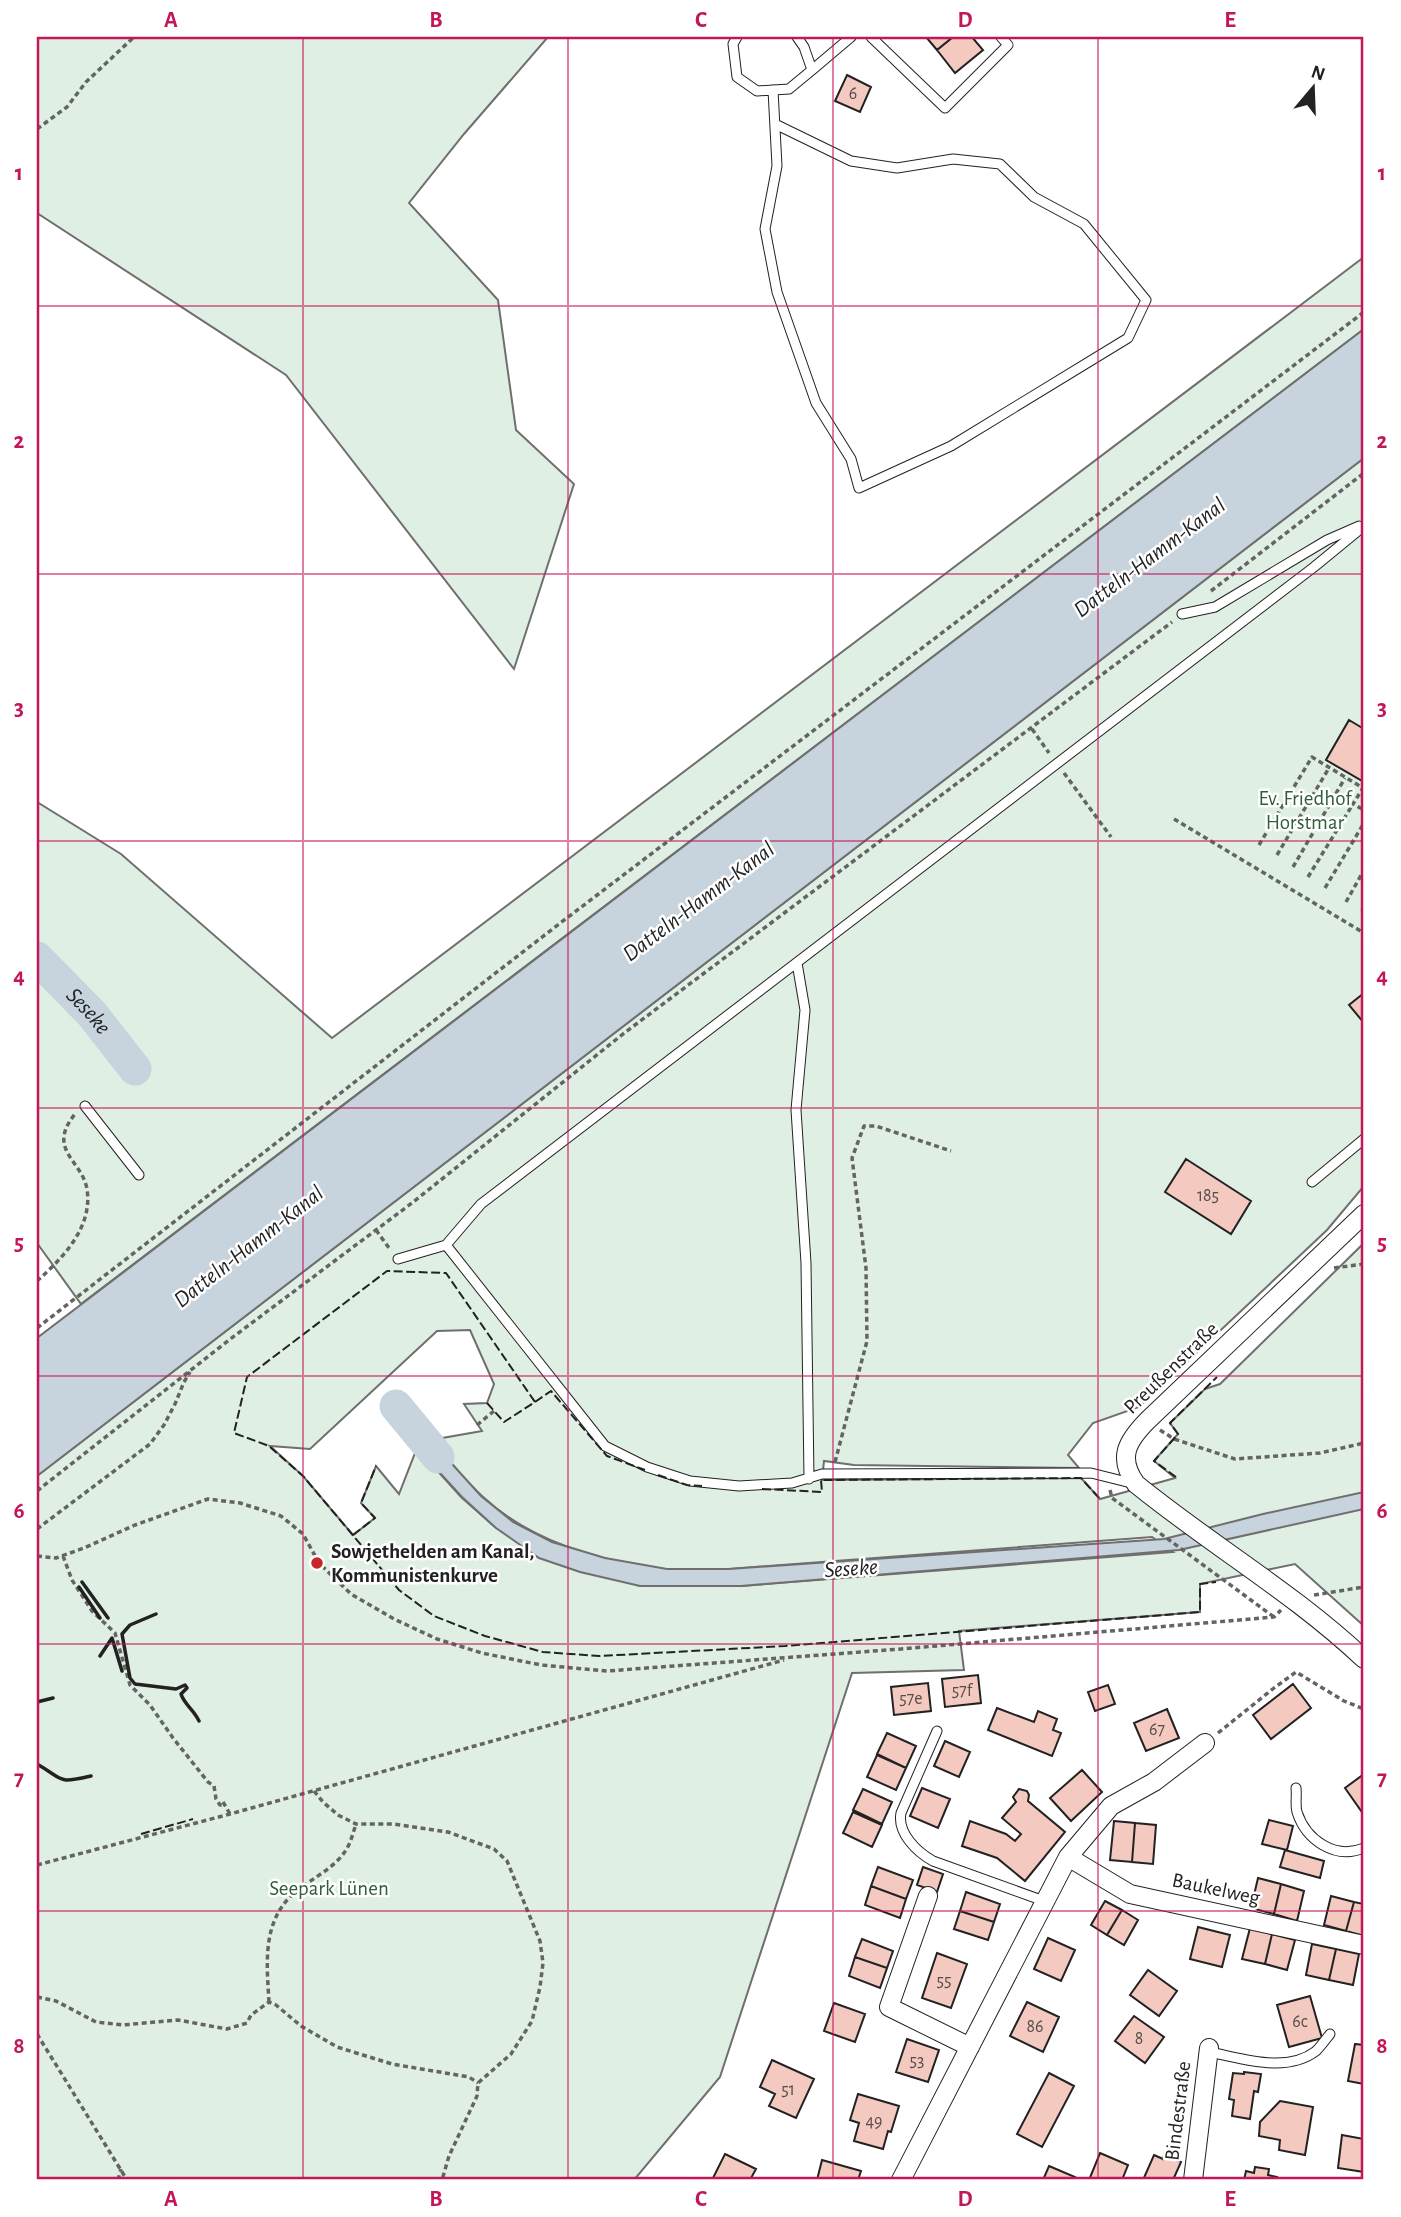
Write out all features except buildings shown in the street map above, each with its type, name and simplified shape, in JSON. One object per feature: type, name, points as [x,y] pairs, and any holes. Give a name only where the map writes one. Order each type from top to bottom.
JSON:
[{"type":"street","name":"Preußenstraße","points":[[1136,1484],[1127,1471],[1126,1458],[1128,1446],[1137,1431],[1364,1214]]},
{"type":"street","points":[[1136,1484],[1287,1595],[1339,1635],[1364,1659]]},
{"type":"street","points":[[901,2180],[1068,1857],[1111,1806],[1154,1782],[1205,1743]]},
{"type":"street","name":"Baukelweg","points":[[1068,1857],[1129,1894],[1364,1945]]},
{"type":"street","points":[[928,1896],[888,2007],[970,2047]]},
{"type":"street","name":"Bindestraße","points":[[1193,2180],[1209,2050]]},
{"type":"lane","points":[[737,37],[733,44],[737,77],[757,91],[789,89],[850,37]]},
{"type":"lane","points":[[797,37],[804,47],[812,70]]},
{"type":"lane","points":[[871,37],[945,108],[1008,45],[1001,37]]},
{"type":"lane","points":[[773,90],[777,166],[765,229],[776,292],[816,403],[851,459],[859,488],[951,446],[1128,338],[1146,300],[1084,224],[1034,197],[1000,164],[953,159],[897,168],[851,160],[775,124]]},
{"type":"lane","points":[[1182,614],[1214,607],[1327,540],[1364,525]]},
{"type":"lane","points":[[398,1259],[446,1245],[481,1204],[1314,567],[1364,525]]},
{"type":"lane","points":[[797,963],[805,1010],[796,1110],[806,1262],[809,1479]]},
{"type":"lane","points":[[85,1106],[139,1175]]},
{"type":"lane","points":[[1312,1182],[1364,1139]]},
{"type":"lane","points":[[446,1245],[605,1446],[647,1467],[690,1480],[739,1486],[792,1483],[822,1474],[1091,1473],[1136,1484]]},
{"type":"lane","points":[[937,1731],[901,1813],[901,1825],[908,1838],[923,1856],[933,1861],[1044,1901]]},
{"type":"lane","points":[[1296,1788],[1297,1811],[1312,1840],[1334,1850],[1358,1851],[1364,1848]]},
{"type":"lane","points":[[1209,2050],[1274,2063],[1289,2062],[1315,2051],[1330,2034]]},
{"type":"path","points":[[37,129],[67,107],[86,82],[134,37]]},
{"type":"path","points":[[37,1328],[559,925],[1364,312]]},
{"type":"path","points":[[37,1490],[376,1230],[623,1034],[1032,729],[1111,837]]},
{"type":"path","points":[[1259,845],[1312,757],[1363,789],[1308,877]]},
{"type":"path","points":[[1277,855],[1329,768]]},
{"type":"path","points":[[1293,867],[1345,778]]},
{"type":"path","points":[[1353,804],[1364,810]]},
{"type":"path","points":[[1174,819],[1364,933]]},
{"type":"path","points":[[1325,888],[1364,823]]},
{"type":"path","points":[[1346,902],[1364,870]]},
{"type":"path","points":[[37,1281],[59,1262],[74,1242],[88,1206],[87,1186],[71,1161],[65,1145],[65,1133],[70,1121],[85,1106]]},
{"type":"path","points":[[832,1474],[867,1341],[866,1268],[852,1158],[864,1126],[876,1126],[951,1151]]},
{"type":"path","points":[[376,1230],[389,1248]]},
{"type":"path","points":[[1325,1269],[1364,1264]]},
{"type":"path","points":[[37,1529],[150,1444],[194,1368]]},
{"type":"path","points":[[477,1424],[494,1411]]},
{"type":"path","points":[[1159,1429],[1174,1439],[1235,1459],[1320,1453],[1364,1443]]},
{"type":"path","points":[[1109,1486],[1112,1498],[1274,1616]]},
{"type":"path","points":[[37,1556],[62,1556],[135,1525],[208,1499],[240,1503],[281,1516],[303,1534],[319,1563],[351,1594],[415,1629],[482,1653],[541,1665],[607,1671],[792,1658],[1274,1616]]},
{"type":"path","points":[[62,1556],[72,1580],[92,1611],[115,1633],[130,1685],[150,1705],[173,1738],[211,1781],[218,1803],[224,1804],[230,1814]]},
{"type":"path","points":[[1274,1616],[1287,1595],[1364,1587]]},
{"type":"path","points":[[37,1865],[792,1658]]},
{"type":"path","points":[[1205,1743],[1296,1672],[1344,1701],[1364,1709]]},
{"type":"path","points":[[314,1791],[338,1815],[356,1824],[393,1824],[448,1832],[494,1849],[504,1857],[514,1875],[540,1941],[543,1963],[532,2021],[511,2054],[478,2082],[477,2096],[449,2156],[442,2180]]},
{"type":"path","points":[[269,2002],[267,1952],[274,1922],[288,1899],[340,1858],[347,1849],[356,1824]]},
{"type":"path","points":[[37,1997],[56,2001],[96,2022],[123,2025],[178,2020],[227,2029],[247,2023],[251,2015],[269,2002]]},
{"type":"path","points":[[269,2002],[337,2047],[392,2064],[456,2074],[478,2082]]},
{"type":"path","points":[[37,2034],[127,2180]]},
{"type":"path","points":[[118,2180],[121,2169]]},
{"type":"green space","points":[[37,37],[548,37],[464,134],[409,203],[498,300],[516,430],[574,484],[514,669],[286,375],[37,213]]},
{"type":"green space","points":[[1364,257],[1364,329],[81,1304],[37,1243],[37,802],[121,854],[332,1038]]},
{"type":"green space","points":[[1364,458],[1364,1186],[1327,1230],[1139,1407],[1093,1423],[1068,1455],[1079,1468],[854,1465],[824,1461],[822,1480],[1081,1478],[1100,1499],[1175,1478],[1154,1461],[1178,1434],[1170,1423],[1205,1389],[1220,1384],[1364,1243],[1364,1626],[1295,1564],[1200,1584],[1200,1612],[959,1631],[964,1670],[852,1673],[720,2077],[634,2180],[37,2180],[37,1476]],"holes":[[[470,1330],[494,1384],[487,1403],[464,1404],[482,1431],[431,1440],[468,1483],[501,1512],[522,1526],[567,1547],[615,1561],[664,1569],[729,1569],[1152,1537],[1173,1552],[741,1586],[640,1586],[496,1528],[461,1497],[417,1448],[399,1494],[376,1466],[361,1503],[375,1518],[353,1535],[303,1476],[270,1446],[310,1449],[437,1331]]]},
{"type":"water","name":"Datteln-Hamm-Kanal","points":[[1364,329],[1364,458],[37,1476],[37,1338]]},
{"type":"water","points":[[413,1421],[481,1496],[513,1522],[552,1542],[605,1558],[667,1569],[729,1569],[1164,1539],[1364,1492],[1364,1509],[1179,1550],[741,1586],[640,1586],[580,1572],[539,1558],[496,1528],[462,1497],[417,1448],[418,1441],[406,1426]]},
{"type":"waterway","name":"Seseke","points":[[37,958],[92,1014],[135,1069]]},
{"type":"waterway","name":"Seseke","points":[[396,1406],[438,1457]]},
{"type":"fence","points":[[487,1403],[504,1422],[535,1402],[446,1273],[387,1271],[247,1377],[234,1433],[269,1446],[303,1476],[399,1590],[434,1616],[485,1636],[543,1652],[600,1656],[785,1646],[1200,1612],[1200,1584],[1216,1582]]},
{"type":"fence","points":[[1176,1477],[1154,1461],[1178,1434],[1170,1423],[1217,1377]]},
{"type":"fence","points":[[535,1402],[551,1391],[607,1456],[645,1470]]},
{"type":"fence","points":[[353,1535],[375,1518],[361,1503],[376,1466]]},
{"type":"fence","points":[[658,1475],[687,1485],[702,1486]]},
{"type":"fence","points":[[762,1489],[822,1492],[821,1480],[1081,1478],[1100,1499]]},
{"type":"fence","points":[[141,1834],[193,1819]]},
{"type":"wall","points":[[82,1582],[108,1618]]},
{"type":"wall","points":[[79,1587],[100,1618]]},
{"type":"wall","points":[[156,1614],[130,1625],[122,1634],[130,1678],[135,1684],[176,1689],[185,1685],[187,1688],[181,1694],[199,1721]]},
{"type":"wall","points":[[100,1656],[112,1638],[122,1671]]},
{"type":"wall","points":[[37,1702],[53,1698]]},
{"type":"wall","points":[[37,1764],[61,1779],[91,1776]]},
{"type":"place","name":"Sowjethelden am Kanal, Kommunistenkurve","points":[[317,1563]]},
{"type":"park label","name":"Ev. Friedhof Horstmar","points":[[1305,810]]},
{"type":"park label","name":"Seepark Lünen","points":[[329,1888]]}]
